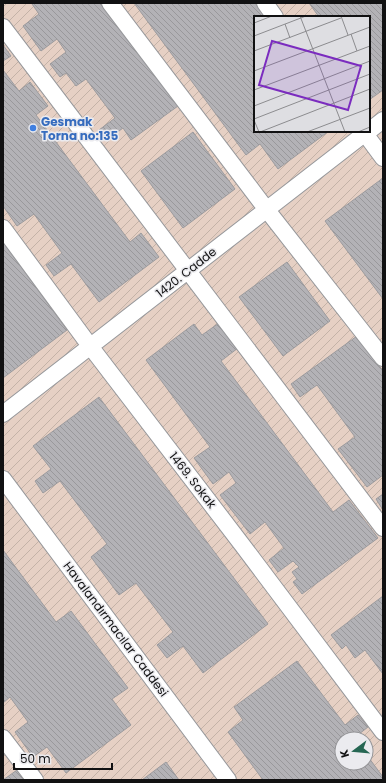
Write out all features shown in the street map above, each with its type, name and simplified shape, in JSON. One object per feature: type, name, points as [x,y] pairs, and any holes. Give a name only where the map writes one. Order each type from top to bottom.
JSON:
[{"type":"street","points":[[110,3],[267,210],[383,358]]},
{"type":"street","points":[[265,3],[274,16]]},
{"type":"street","points":[[3,27],[383,528]]},
{"type":"street","name":"1420. Cadde","points":[[370,129],[383,120]]},
{"type":"street","points":[[366,132],[383,158]]},
{"type":"street","name":"1420. Cadde","points":[[3,414],[366,132]]},
{"type":"street","name":"1469. Sokak","points":[[3,228],[90,346],[383,732]]},
{"type":"street","name":"Havalandırmacılar Caddesi","points":[[3,479],[228,780]]},
{"type":"street","points":[[3,738],[35,780]]},
{"type":"shaded area","points":[[3,3],[383,3],[383,780],[3,780]]},
{"type":"building","points":[[103,3],[178,106],[131,140],[123,128],[107,140],[99,130],[115,118],[86,79],[76,86],[66,73],[60,77],[50,64],[66,52],[57,39],[41,51],[23,26],[39,14],[32,4]]},
{"type":"building","points":[[134,3],[255,3],[264,16],[254,16],[254,132],[328,132],[278,169],[260,144],[246,155]]},
{"type":"building","points":[[309,3],[383,3],[383,90],[370,99],[370,16],[318,16]]},
{"type":"building","points":[[3,45],[11,56],[3,61]]},
{"type":"building","points":[[3,70],[19,91],[30,82],[48,106],[36,115],[130,242],[141,233],[159,257],[99,302],[71,264],[54,276],[46,265],[62,253],[34,214],[17,226],[3,206]]},
{"type":"building","points":[[193,132],[235,189],[183,228],[141,171]]},
{"type":"building","points":[[383,178],[383,299],[325,221]]},
{"type":"building","points":[[3,242],[67,330],[3,378]]},
{"type":"building","points":[[287,262],[330,321],[283,356],[239,297]]},
{"type":"building","points":[[219,323],[238,348],[221,361],[333,512],[349,500],[378,538],[302,594],[293,582],[297,579],[292,572],[299,567],[293,561],[278,572],[269,560],[284,548],[265,522],[250,534],[220,495],[236,483],[229,472],[213,484],[194,458],[210,447],[146,360],[194,324],[202,335]]},
{"type":"building","points":[[357,336],[383,371],[383,475],[367,487],[338,449],[355,437],[317,385],[300,397],[291,384]]},
{"type":"building","points":[[99,397],[268,624],[203,673],[183,646],[167,658],[157,645],[173,632],[136,583],[119,595],[91,557],[107,544],[60,481],[43,493],[35,481],[51,469],[33,446]]},
{"type":"building","points":[[383,494],[383,510],[376,499]]},
{"type":"building","points":[[3,550],[56,622],[71,611],[128,688],[112,699],[131,725],[66,773],[47,747],[33,757],[15,732],[28,722],[10,697],[3,703]]},
{"type":"building","points":[[383,596],[383,674],[365,650],[355,658],[346,645],[342,649],[331,635]]},
{"type":"building","points":[[297,661],[345,725],[358,715],[368,727],[363,731],[334,731],[334,771],[374,771],[374,765],[383,777],[383,780],[263,780],[228,732],[243,720],[234,707]]},
{"type":"building","points":[[166,762],[179,780],[142,780]]},
{"type":"building","points":[[17,770],[24,780],[3,780]]},
{"type":"place","name":"Gesmak Torna no:135","points":[[33,128]]}]
